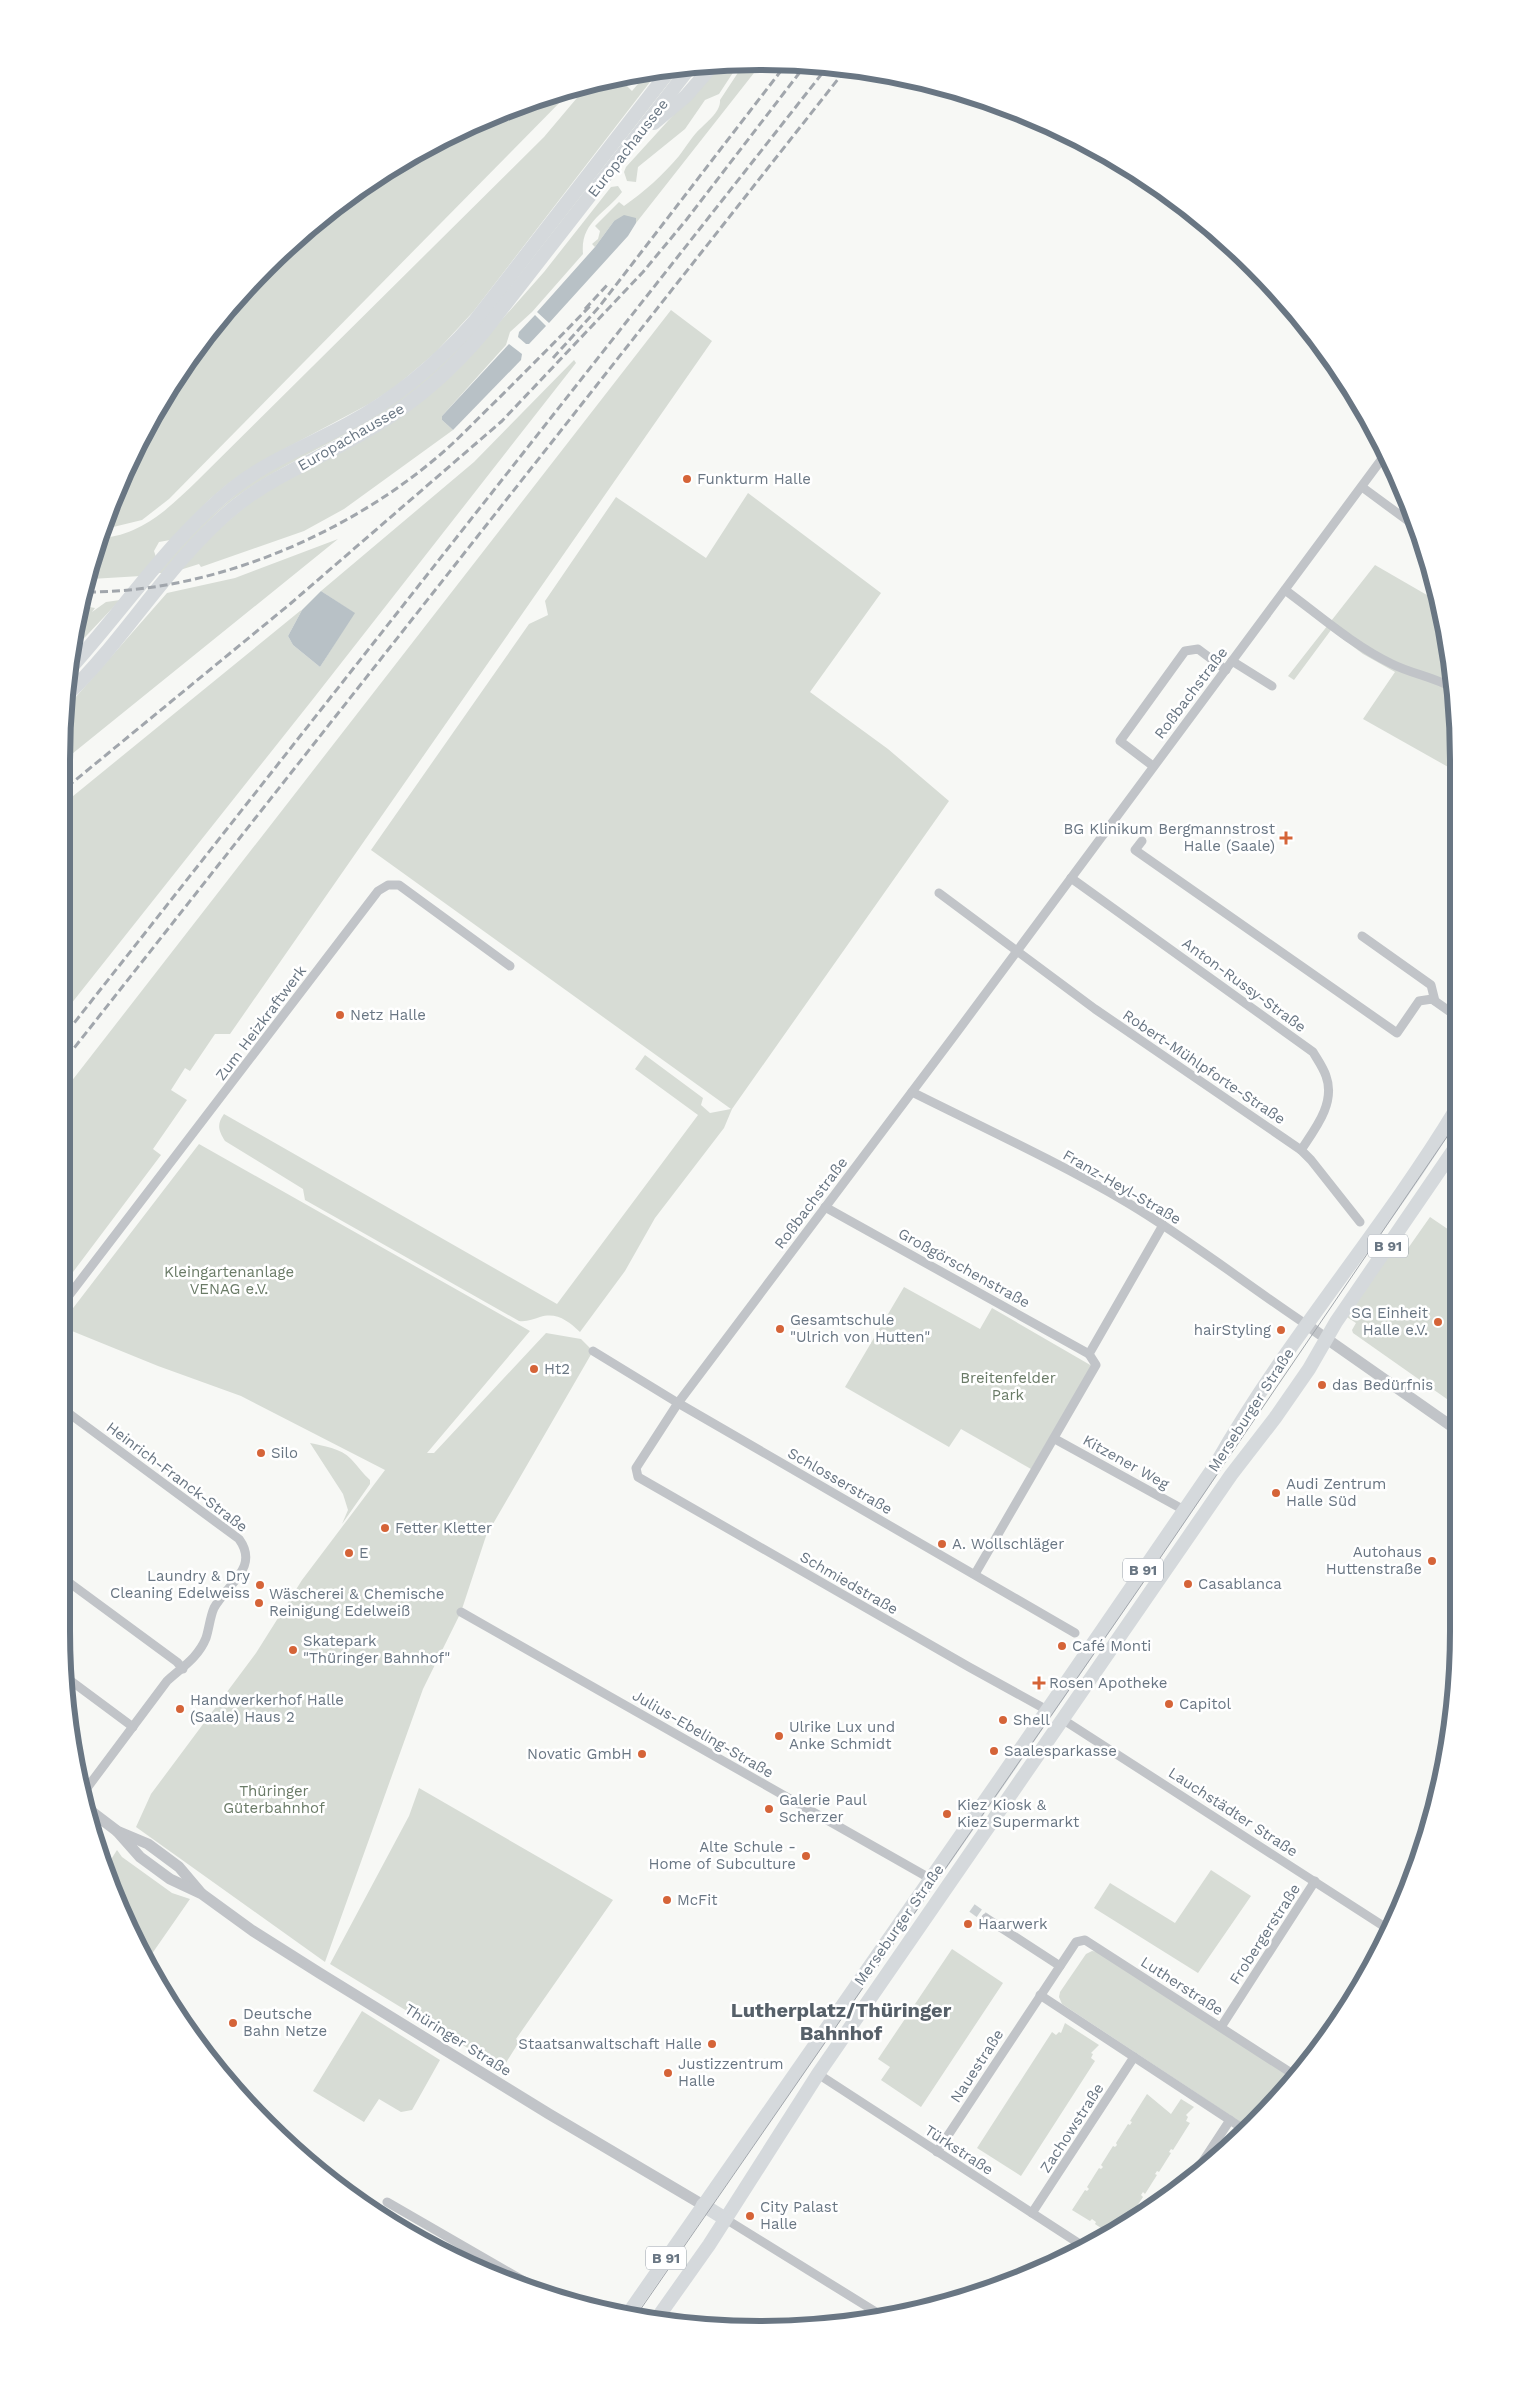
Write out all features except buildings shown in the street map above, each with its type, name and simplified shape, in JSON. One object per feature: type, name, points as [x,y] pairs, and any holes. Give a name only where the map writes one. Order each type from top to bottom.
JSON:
[{"type":"main road","points":[[634,139],[686,96],[707,72]]},
{"type":"main road","name":"Europachaussee","points":[[74,688],[92,670],[205,535],[237,505],[281,477],[374,427],[407,405],[449,370],[486,330],[684,74]]},
{"type":"main road","name":"Europachaussee","points":[[78,660],[196,522],[233,488],[275,461],[371,412],[413,382],[442,357],[474,322],[664,77]]},
{"type":"main road","name":"Merseburger Straße","points":[[632,2309],[1216,1464],[1236,1429],[1307,1325],[1404,1191],[1450,1121]]},
{"type":"main road","name":"Merseburger Straße","points":[[660,2314],[709,2245],[724,2218],[818,2074],[1231,1475],[1276,1418],[1450,1155]]},
{"type":"main road","points":[[1047,1710],[1062,1719]]},
{"type":"main road","points":[[703,2205],[724,2218]]},
{"type":"street","name":"Roßbachstraße","points":[[638,1477],[636,1468],[678,1403],[912,1092],[1381,460]]},
{"type":"street","points":[[1362,487],[1406,519]]},
{"type":"street","points":[[1285,590],[1359,644],[1393,665],[1446,684]]},
{"type":"street","points":[[1153,766],[1120,741],[1185,651],[1198,649],[1226,670]]},
{"type":"street","points":[[1232,661],[1272,686]]},
{"type":"street","points":[[1142,841],[1136,850],[1250,926],[1397,1034],[1419,1001],[1432,999],[1450,1012]]},
{"type":"street","name":"Anton-Russy-Straße","points":[[1071,878],[1313,1052],[1326,1077],[1327,1104],[1320,1121],[1301,1150]]},
{"type":"street","name":"Zum Heizkraftwerk","points":[[70,1294],[378,891],[388,885],[399,885],[510,966]]},
{"type":"street","points":[[939,893],[1017,950]]},
{"type":"street","points":[[1362,936],[1432,985],[1435,1001]]},
{"type":"street","name":"Robert-Mühlpforte-Straße","points":[[1017,950],[1096,1009],[1301,1150],[1312,1160],[1360,1222]]},
{"type":"street","name":"Franz-Heyl-Straße","points":[[912,1092],[1096,1185],[1163,1225],[1307,1325]]},
{"type":"street","name":"Großgörschenstraße","points":[[825,1206],[1089,1354]]},
{"type":"street","points":[[975,1574],[1096,1365],[1089,1354],[1163,1225]]},
{"type":"street","points":[[1307,1325],[1450,1425]]},
{"type":"street","name":"Schlosserstraße","points":[[593,1351],[678,1403],[1074,1633]]},
{"type":"street","name":"Heinrich-Franck-Straße","points":[[70,1414],[239,1539],[245,1547],[247,1560],[214,1608],[205,1639],[183,1669],[167,1681],[88,1786]]},
{"type":"street","name":"Kitzener Weg","points":[[1055,1438],[1184,1510]]},
{"type":"street","name":"Schmiedstraße","points":[[638,1477],[1047,1710]]},
{"type":"street","points":[[70,1583],[177,1662],[183,1669]]},
{"type":"street","name":"Julius-Ebeling-Straße","points":[[461,1612],[931,1878]]},
{"type":"street","points":[[72,1681],[132,1727]]},
{"type":"street","name":"Lauchstädter Straße","points":[[1062,1719],[1383,1926]]},
{"type":"street","name":"Thüringer Straße","points":[[95,1815],[117,1831],[148,1844],[178,1867],[202,1894],[258,1934],[549,2114],[703,2205]]},
{"type":"street","name":"Frobergerstraße","points":[[1221,2027],[1315,1882]]},
{"type":"street","points":[[986,1918],[1060,1966]]},
{"type":"street","name":"Lutherstraße","points":[[1040,1995],[1076,1942],[1085,1940],[1290,2072]]},
{"type":"street","points":[[1040,1995],[1240,2127]]},
{"type":"street","name":"Nauestraße","points":[[936,2152],[1040,1995]]},
{"type":"street","name":"Zachowstraße","points":[[1032,2213],[1134,2057]]},
{"type":"street","name":"Türkstraße","points":[[818,2074],[1078,2243]]},
{"type":"street","points":[[1205,2158],[1230,2120]]},
{"type":"street","points":[[387,2202],[512,2274]]},
{"type":"street","points":[[724,2218],[875,2311]]},
{"type":"green space","points":[[739,70],[756,70],[636,223],[636,218],[614,221],[595,247],[592,244],[598,239],[600,231],[595,226],[619,202],[624,206],[631,201],[673,163],[695,134],[716,112],[720,100]]},
{"type":"green space","points":[[713,71],[734,71],[719,94],[705,100],[685,129],[638,167],[636,182],[627,181],[624,172],[626,167]]},
{"type":"green space","points":[[670,76],[674,76],[495,307],[453,357],[421,386],[399,402],[261,480],[228,503],[208,521],[162,573],[157,573],[193,532],[251,481],[416,385]]},
{"type":"green space","points":[[653,79],[473,312],[435,353],[395,387],[369,404],[275,454],[229,483],[210,499],[170,540],[159,542],[154,551],[156,557],[141,576],[95,579],[107,537],[143,526],[166,510],[187,491],[544,137],[580,94],[624,83],[632,91],[641,81]]},
{"type":"green space","points":[[563,100],[169,499],[142,520],[111,528],[141,455],[162,415],[186,377],[213,340],[241,305],[272,272],[305,241],[340,213],[377,186],[415,162],[455,141],[496,123]]},
{"type":"green space","points":[[618,186],[622,192],[595,219],[585,234],[583,254],[532,312],[510,332],[506,345],[442,416],[442,420],[453,430],[344,509],[304,531],[201,567],[199,564],[180,570],[208,538],[260,494],[316,465],[474,351],[544,272],[611,187]]},
{"type":"green space","points":[[671,310],[712,341],[230,1034],[215,1034],[190,1071],[185,1068],[171,1090],[187,1100],[153,1149],[161,1155],[70,1276],[70,1083]]},
{"type":"green space","points":[[574,360],[576,363],[70,1005],[70,799],[302,610],[288,636],[293,645],[320,667],[354,613],[321,591],[474,462]]},
{"type":"green space","points":[[748,493],[881,593],[810,692],[888,749],[949,801],[732,1109],[724,1128],[655,1218],[625,1271],[580,1332],[562,1318],[552,1316],[519,1321],[305,1200],[303,1189],[225,1141],[220,1131],[220,1121],[224,1114],[557,1304],[698,1115],[635,1069],[645,1055],[703,1098],[701,1105],[710,1113],[731,1109],[371,850],[529,624],[548,615],[545,601],[616,497],[706,558]]},
{"type":"green space","points":[[338,539],[70,755],[73,701],[167,593],[235,578]]},
{"type":"green space","points":[[1375,565],[1430,597],[1437,625],[1444,670],[1449,715],[1450,768],[1363,719],[1395,672],[1363,654],[1331,630],[1294,680],[1288,676]]},
{"type":"green space","points":[[120,600],[80,642],[88,607],[95,608],[92,612],[106,602]]},
{"type":"green space","points":[[199,1144],[530,1331],[427,1453],[434,1453],[546,1333],[581,1339],[593,1351],[486,1536],[461,1612],[423,1689],[325,1962],[136,1827],[151,1794],[256,1653],[302,1580],[385,1470],[241,1396],[158,1366],[70,1330],[70,1312]]},
{"type":"green space","points":[[1430,1217],[1450,1231],[1450,1401],[1353,1333],[1352,1330],[1356,1323],[1347,1317],[1394,1245],[1404,1254]]},
{"type":"green space","name":"Breitenfelder Park","points":[[904,1287],[980,1329],[992,1308],[1092,1366],[1031,1469],[961,1429],[949,1447],[845,1387]]},
{"type":"green space","points":[[310,1443],[332,1448],[347,1455],[370,1480],[370,1484],[342,1524],[348,1510],[343,1494]]},
{"type":"green space","points":[[419,1788],[613,1900],[516,2039],[519,2042],[502,2069],[330,1964],[409,1816]]},
{"type":"green space","points":[[117,1850],[122,1857],[172,1893],[190,1899],[151,1955],[123,1895],[110,1861]]},
{"type":"green space","points":[[1211,1870],[1251,1896],[1198,1973],[1094,1908],[1110,1883],[1175,1923]]},
{"type":"green space","points":[[952,1949],[1003,1983],[921,2107],[881,2080],[890,2067],[878,2059]]},
{"type":"green space","points":[[1092,1951],[1099,1952],[1288,2074],[1243,2124],[1062,2004],[1059,1997],[1060,1992],[1086,1954]]},
{"type":"green space","points":[[362,2011],[440,2060],[412,2110],[401,2112],[379,2099],[364,2122],[313,2091]]},
{"type":"green space","points":[[1065,2023],[1099,2045],[1091,2053],[1093,2054],[1091,2058],[1095,2061],[1021,2176],[977,2148],[1052,2032],[1056,2035],[1059,2032],[1061,2033]]},
{"type":"green space","points":[[1147,2094],[1171,2114],[1181,2099],[1194,2107],[1186,2115],[1188,2117],[1186,2121],[1190,2123],[1173,2150],[1171,2149],[1169,2152],[1171,2153],[1159,2172],[1157,2171],[1155,2174],[1157,2175],[1145,2194],[1143,2192],[1141,2195],[1143,2197],[1134,2211],[1104,2230],[1095,2224],[1096,2222],[1092,2219],[1090,2221],[1072,2210],[1085,2190],[1089,2189],[1087,2187],[1099,2168],[1103,2167],[1101,2165],[1113,2146],[1117,2145],[1116,2143],[1128,2124],[1130,2125],[1132,2122],[1130,2121]]},
{"type":"shaded area","points":[[624,215],[636,218],[636,223],[628,236],[549,323],[537,312],[595,247],[614,221]]},
{"type":"shaded area","points":[[535,315],[546,326],[529,344],[526,344],[518,337],[519,332]]},
{"type":"shaded area","points":[[509,344],[522,354],[521,360],[453,430],[442,420],[442,416]]},
{"type":"shaded area","points":[[321,591],[355,613],[320,667],[293,645],[288,636],[302,610]]},
{"type":"tunnel","points":[[972,1908],[986,1918]]},
{"type":"tram line","points":[[640,2310],[1156,1564],[1450,1132]]},
{"type":"railway","points":[[553,358],[599,307],[781,70]]},
{"type":"railway","points":[[70,785],[290,604],[502,421],[643,272],[687,219],[801,71]]},
{"type":"railway","points":[[70,1028],[823,73]]},
{"type":"railway","points":[[70,1053],[841,75]]},
{"type":"railway","points":[[585,309],[609,283]]},
{"type":"railway","points":[[91,592],[134,589],[181,582],[227,570],[272,555],[317,535],[359,513],[398,487],[443,452],[591,305]]},
{"type":"place","name":"Funkturm Halle","points":[[687,479]]},
{"type":"place","name":"BG Klinikum Bergmannstrost Halle (Saale)","points":[[1286,838]]},
{"type":"place","name":"Netz Halle","points":[[340,1015]]},
{"type":"place","name":"SG Einheit Halle e.V.","points":[[1438,1322]]},
{"type":"place","name":"Gesamtschule \"Ulrich von Hutten\"","points":[[780,1329]]},
{"type":"place","name":"hairStyling","points":[[1281,1330]]},
{"type":"place","name":"Ht2","points":[[534,1369]]},
{"type":"place","name":"das Bedürfnis","points":[[1322,1385]]},
{"type":"place","name":"Silo","points":[[261,1453]]},
{"type":"place","name":"Audi Zentrum Halle Süd","points":[[1276,1493]]},
{"type":"place","name":"Fetter Kletter","points":[[385,1528]]},
{"type":"place","name":"A. Wollschläger","points":[[942,1544]]},
{"type":"place","name":"E","points":[[349,1553]]},
{"type":"place","name":"Autohaus Huttenstraße","points":[[1432,1561]]},
{"type":"place","name":"Casablanca","points":[[1188,1584]]},
{"type":"place","name":"Laundry & Dry Cleaning Edelweiss","points":[[260,1585]]},
{"type":"place","name":"Wäscherei & Chemische Reinigung Edelweiß","points":[[259,1603]]},
{"type":"place","name":"Café Monti","points":[[1062,1646]]},
{"type":"place","name":"Skatepark \"Thüringer Bahnhof\"","points":[[293,1650]]},
{"type":"place","name":"Rosen Apotheke","points":[[1039,1683]]},
{"type":"place","name":"Capitol","points":[[1169,1704]]},
{"type":"place","name":"Handwerkerhof Halle (Saale) Haus 2","points":[[180,1709]]},
{"type":"place","name":"Shell","points":[[1003,1720]]},
{"type":"place","name":"Ulrike Lux und Anke Schmidt","points":[[779,1736]]},
{"type":"place","name":"Saalesparkasse","points":[[994,1751]]},
{"type":"place","name":"Novatic GmbH","points":[[642,1754]]},
{"type":"place","name":"Galerie Paul Scherzer","points":[[769,1809]]},
{"type":"place","name":"Kiez Kiosk & Kiez Supermarkt","points":[[947,1814]]},
{"type":"place","name":"Alte Schule - Home of Subculture","points":[[806,1856]]},
{"type":"place","name":"McFit","points":[[667,1900]]},
{"type":"place","name":"Haarwerk","points":[[968,1924]]},
{"type":"place","name":"Deutsche Bahn Netze","points":[[233,2023]]},
{"type":"place","name":"Staatsanwaltschaft Halle","points":[[712,2044]]},
{"type":"place","name":"Justizzentrum Halle","points":[[668,2073]]},
{"type":"place","name":"City Palast Halle","points":[[750,2216]]},
{"type":"district","name":"Lutherplatz/Thüringer Bahnhof","points":[[841,2022]]},
{"type":"park label","name":"Kleingartenanlage VENAG e.V.","points":[[229,1280]]},
{"type":"park label","name":"Thüringer Güterbahnhof","points":[[274,1800]]}]
